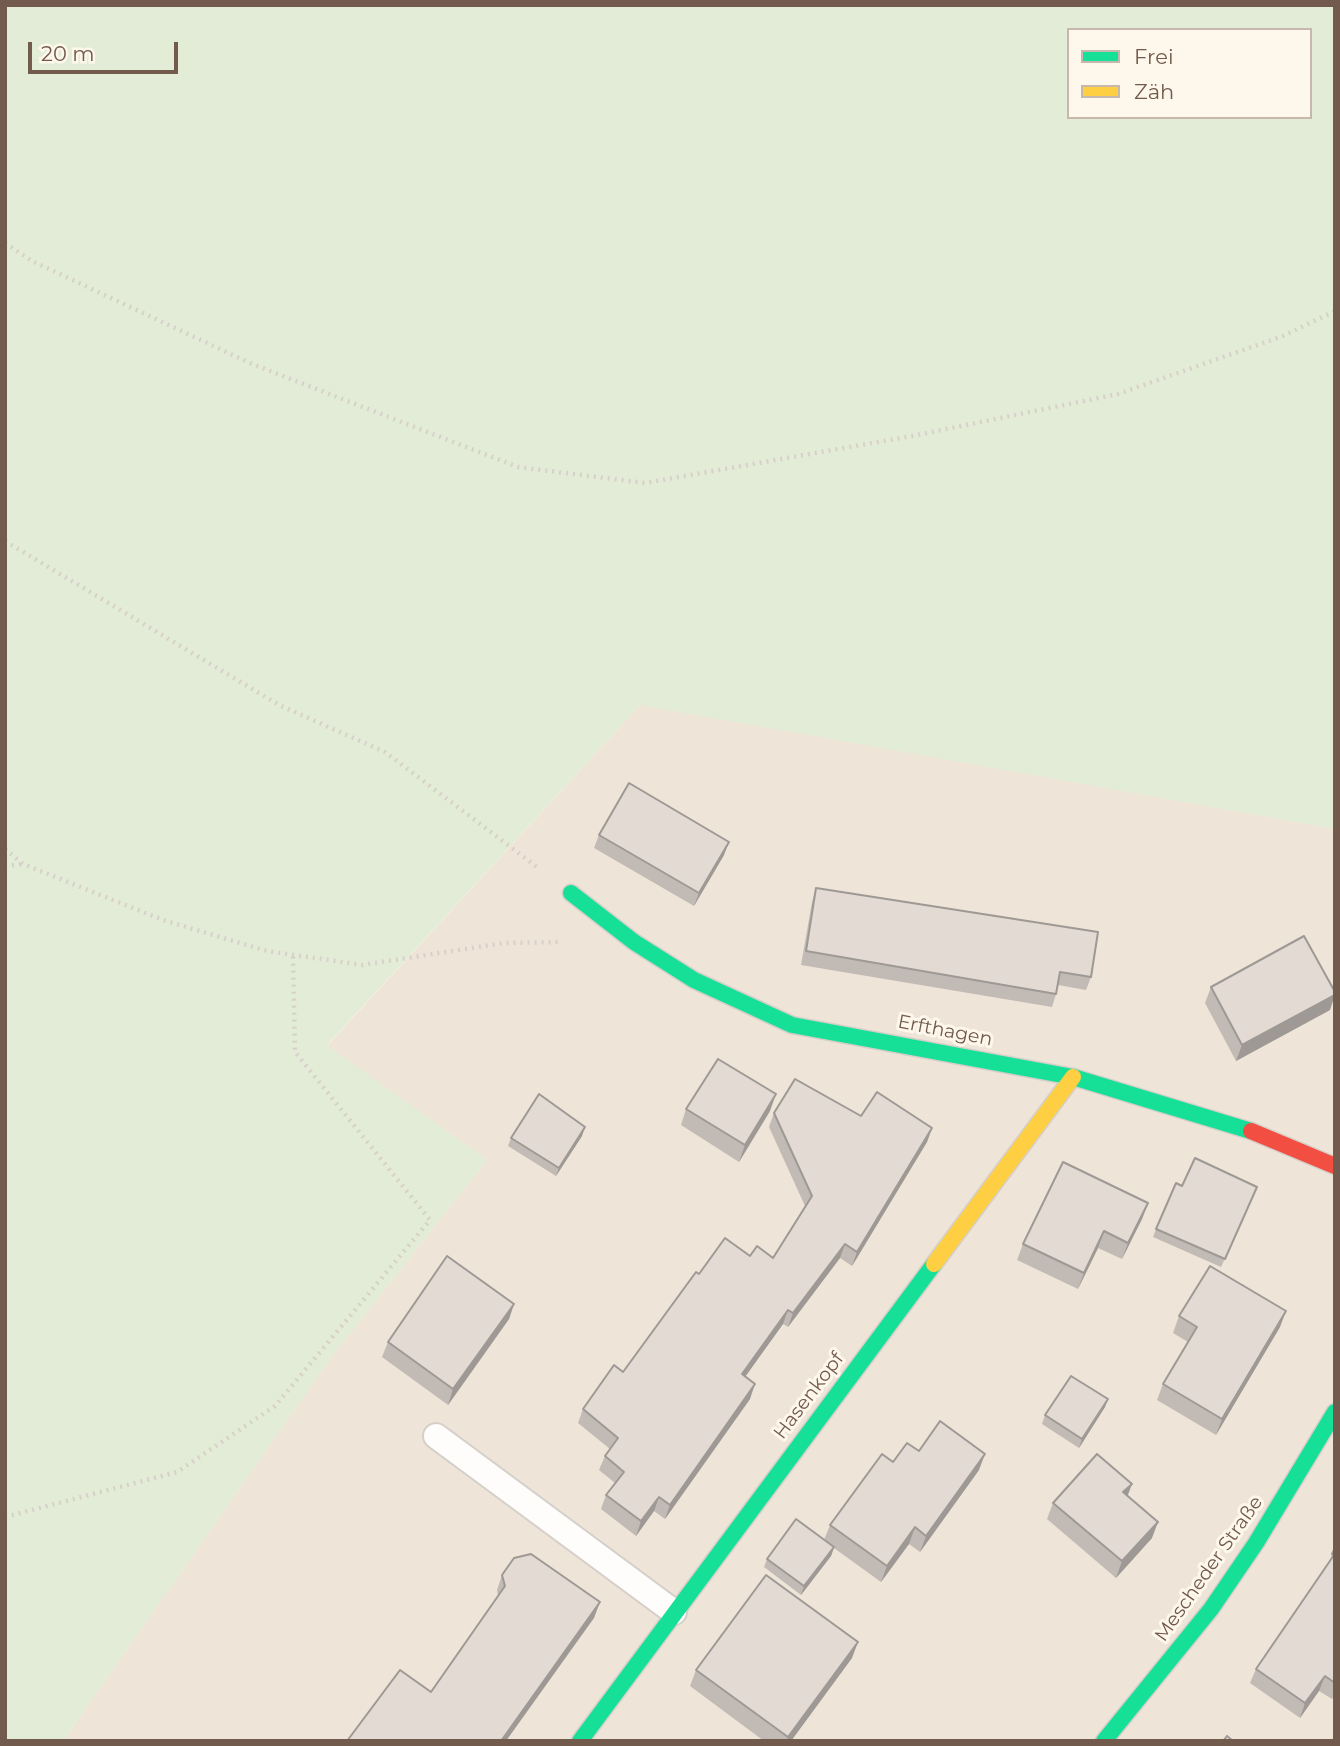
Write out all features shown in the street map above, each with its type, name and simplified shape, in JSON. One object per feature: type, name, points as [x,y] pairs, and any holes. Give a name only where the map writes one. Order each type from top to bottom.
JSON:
[{"type":"street","name":"Erfthagen","points":[[571,893],[634,942],[694,979],[792,1026],[1073,1077],[1252,1131],[1335,1166]]},
{"type":"street","name":"Hasenkopf","points":[[580,1741],[1073,1077]]},
{"type":"street","name":"Mescheder Straße","points":[[1104,1741],[1211,1609],[1256,1543],[1335,1412]]},
{"type":"lane","points":[[436,1436],[674,1612]]},
{"type":"path","points":[[5,243],[32,261],[252,364],[517,467],[645,483],[912,436],[1118,394],[1283,336],[1335,311]]},
{"type":"path","points":[[5,541],[279,705],[385,752],[571,893]]},
{"type":"path","points":[[5,849],[23,864],[163,920],[267,951],[362,965],[504,943],[568,942]]},
{"type":"path","points":[[5,866],[23,864]]},
{"type":"path","points":[[5,1517],[177,1472],[275,1406],[430,1220],[295,1052],[293,955]]},
{"type":"shaded area","points":[[641,704],[1335,829],[1335,1741],[63,1741],[330,1359],[487,1160],[327,1046]]},
{"type":"green space","points":[[5,5],[1335,5],[1335,829],[640,705],[327,1045],[487,1160],[330,1359],[63,1741],[5,1741]]},
{"type":"building","points":[[629,783],[729,842],[699,893],[599,835]]},
{"type":"building","points":[[816,888],[1098,932],[1091,977],[1060,972],[1056,994],[806,951]]},
{"type":"building","points":[[1304,936],[1335,995],[1242,1045],[1211,987]]},
{"type":"building","points":[[718,1059],[776,1094],[745,1145],[686,1109]]},
{"type":"building","points":[[795,1079],[861,1116],[877,1092],[932,1128],[857,1252],[845,1244],[793,1313],[788,1310],[742,1374],[755,1384],[670,1505],[659,1497],[641,1521],[606,1495],[624,1472],[605,1456],[618,1438],[583,1409],[614,1365],[623,1372],[696,1272],[699,1274],[725,1238],[750,1256],[757,1246],[773,1258],[812,1196],[774,1113]]},
{"type":"building","points":[[539,1094],[585,1127],[559,1168],[511,1138]]},
{"type":"building","points":[[1195,1158],[1257,1187],[1225,1259],[1156,1229],[1176,1183],[1182,1186]]},
{"type":"building","points":[[1063,1162],[1148,1203],[1128,1243],[1104,1231],[1084,1273],[1023,1244]]},
{"type":"building","points":[[447,1256],[514,1304],[453,1389],[388,1342]]},
{"type":"building","points":[[1210,1266],[1286,1311],[1222,1419],[1163,1384],[1197,1327],[1179,1316]]},
{"type":"building","points":[[1071,1376],[1108,1399],[1082,1439],[1045,1415]]},
{"type":"building","points":[[940,1421],[985,1454],[926,1536],[915,1527],[887,1566],[830,1525],[882,1454],[893,1462],[907,1443],[919,1451]]},
{"type":"building","points":[[1097,1454],[1132,1484],[1123,1492],[1158,1522],[1122,1561],[1053,1503]]},
{"type":"building","points":[[796,1519],[834,1547],[804,1586],[767,1559]]},
{"type":"building","points":[[1335,1548],[1335,1683],[1325,1676],[1305,1703],[1256,1669],[1334,1555],[1332,1554]]},
{"type":"building","points":[[531,1554],[600,1602],[501,1741],[347,1741],[400,1670],[431,1692],[505,1586],[502,1575],[514,1558]]},
{"type":"building","points":[[766,1575],[858,1642],[788,1737],[696,1670]]},
{"type":"traffic: fast","points":[[571,893],[634,942],[694,980],[792,1025],[1073,1077],[1251,1131]]},
{"type":"traffic: fast","points":[[580,1741],[934,1264]]},
{"type":"traffic: fast","points":[[1104,1741],[1211,1609],[1256,1543],[1335,1412]]},
{"type":"traffic: slow","points":[[934,1264],[1073,1077]]},
{"type":"traffic: jam","points":[[1251,1131],[1335,1166]]}]
